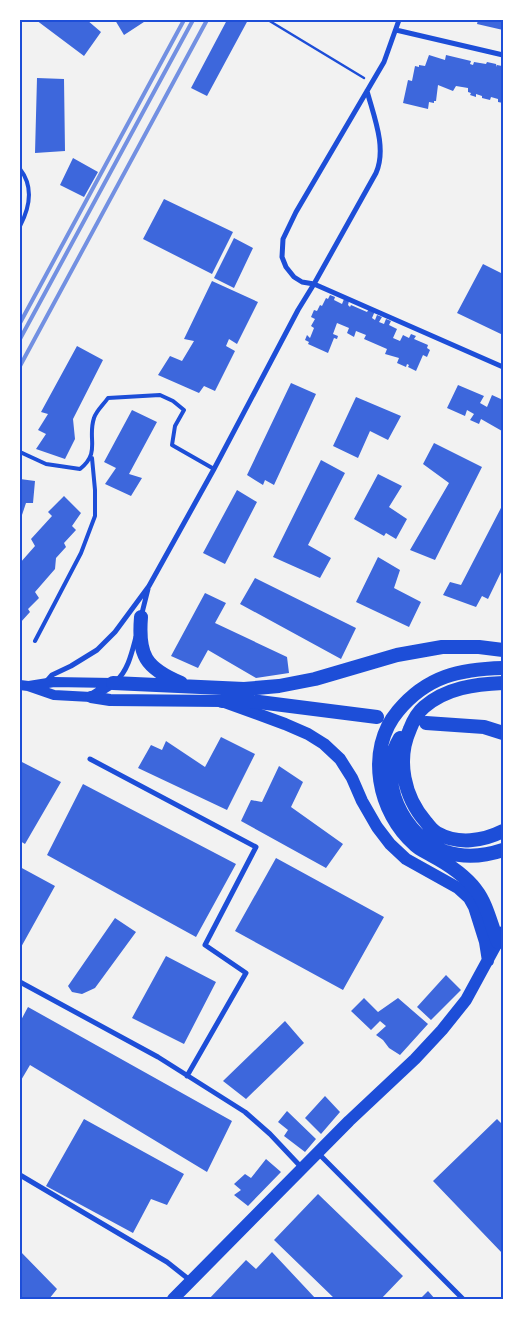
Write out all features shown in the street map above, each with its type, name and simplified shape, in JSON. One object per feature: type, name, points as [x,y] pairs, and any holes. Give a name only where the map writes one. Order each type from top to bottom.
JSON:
[{"type":"highway","points":[[141,617],[140,643],[141,649],[148,660],[167,677],[194,687]]},
{"type":"highway","points":[[113,683],[244,689],[279,686],[315,679],[397,655],[442,648],[503,650]]},
{"type":"highway","points":[[500,937],[477,891],[456,870],[416,847],[393,819],[381,787],[380,754],[384,738],[395,715],[422,688],[447,675],[476,668],[503,668]]},
{"type":"highway","points":[[503,683],[461,688],[437,698],[423,708],[420,721],[406,737],[402,767],[405,783],[420,816],[436,832],[452,839],[472,841],[489,838],[503,832]]},
{"type":"highway","points":[[222,701],[251,701],[377,718]]},
{"type":"highway","points":[[503,733],[484,727],[420,721],[396,744],[390,776],[394,795],[402,813],[414,831],[430,843],[458,855],[476,856],[503,850]]},
{"type":"main road","points":[[24,686],[45,683],[113,683]]},
{"type":"main road","points":[[91,697],[113,683]]},
{"type":"main road","points":[[24,686],[54,695],[110,700],[222,701],[308,734],[324,744],[340,759],[377,827],[390,844],[406,859],[458,888],[469,898],[474,907],[485,942],[488,961]]},
{"type":"main road","points":[[173,1299],[349,1121],[471,1004],[500,937]]},
{"type":"street","points":[[399,20],[384,62],[296,212],[283,239],[282,257],[286,267],[294,277],[302,282],[314,284],[503,367]]},
{"type":"street","points":[[396,30],[503,55]]},
{"type":"street","points":[[45,683],[52,675],[97,650],[115,632],[149,586],[214,469],[298,310],[380,164],[380,142],[367,91]]},
{"type":"street","points":[[113,683],[121,677],[131,656],[149,586]]},
{"type":"street","points":[[90,759],[256,847],[205,945],[246,973],[187,1076]]},
{"type":"street","points":[[20,982],[158,1057],[245,1112],[270,1134],[302,1168]]},
{"type":"street","points":[[317,1153],[463,1299]]},
{"type":"street","points":[[20,1175],[167,1262],[192,1281]]},
{"type":"lane","points":[[20,169],[28,184],[30,198],[26,216],[20,226]]},
{"type":"lane","points":[[35,641],[82,553],[95,516],[92,457],[94,417],[108,398],[160,395],[173,401],[184,410],[175,426],[172,445],[214,469]]},
{"type":"lane","points":[[20,452],[46,464],[80,469],[92,457]]},
{"type":"path","points":[[268,20],[372,82]]},
{"type":"building","points":[[36,20],[87,20],[101,32],[84,56]]},
{"type":"building","points":[[115,20],[147,20],[124,35]]},
{"type":"building","points":[[227,20],[248,20],[207,96],[191,88]]},
{"type":"building","points":[[478,20],[503,20],[503,30],[477,24]]},
{"type":"building","points":[[429,55],[445,60],[446,55],[471,61],[470,64],[473,65],[474,62],[486,64],[487,62],[496,64],[497,67],[497,65],[502,66],[503,103],[491,97],[490,100],[476,94],[476,97],[470,95],[471,93],[468,92],[468,88],[456,86],[453,91],[438,85],[436,101],[434,103],[429,102],[428,109],[403,103],[408,80],[412,81],[415,66],[425,66]]},
{"type":"building","points":[[37,78],[64,79],[65,151],[35,153]]},
{"type":"building","points":[[73,158],[98,172],[84,197],[60,185]]},
{"type":"building","points":[[164,199],[233,232],[212,274],[143,239]]},
{"type":"building","points":[[234,238],[253,248],[234,288],[214,278]]},
{"type":"building","points":[[483,264],[503,274],[503,335],[457,313]]},
{"type":"building","points":[[212,281],[258,302],[237,344],[229,339],[226,346],[235,351],[215,391],[204,386],[199,393],[158,375],[170,356],[182,361],[194,341],[184,339]]},
{"type":"building","points":[[330,295],[335,297],[334,300],[342,304],[344,299],[349,301],[348,305],[350,307],[351,305],[367,312],[369,309],[375,311],[372,318],[375,320],[377,315],[382,317],[379,322],[384,324],[386,319],[391,321],[389,325],[397,329],[393,338],[400,341],[403,335],[409,338],[411,334],[416,336],[414,339],[428,345],[427,348],[430,350],[427,357],[423,355],[416,371],[408,367],[409,365],[407,364],[406,367],[397,363],[399,358],[385,354],[387,349],[364,339],[366,335],[356,331],[354,337],[347,333],[349,328],[337,323],[333,334],[338,336],[337,339],[334,338],[328,353],[308,344],[309,342],[305,340],[307,335],[310,338],[314,328],[311,326],[315,319],[311,317],[314,310],[317,311]]},
{"type":"building","points":[[77,346],[103,360],[73,419],[75,439],[65,459],[36,449],[46,434],[38,430],[48,414],[41,412]]},
{"type":"building","points":[[291,383],[316,394],[274,485],[265,480],[263,485],[247,475]]},
{"type":"building","points":[[458,385],[484,396],[480,403],[487,407],[492,395],[503,400],[502,431],[481,419],[479,424],[470,420],[474,414],[467,410],[465,416],[447,408]]},
{"type":"building","points":[[356,397],[401,416],[388,440],[370,431],[358,458],[333,446]]},
{"type":"building","points":[[132,410],[157,422],[129,474],[142,478],[131,496],[105,484],[116,468],[104,462]]},
{"type":"building","points":[[434,443],[482,467],[435,560],[410,550],[449,483],[423,464]]},
{"type":"building","points":[[321,460],[345,473],[308,545],[331,558],[320,578],[273,557]]},
{"type":"building","points":[[378,474],[402,486],[389,507],[407,519],[396,539],[386,533],[384,536],[354,519]]},
{"type":"building","points":[[20,479],[35,481],[33,503],[26,503],[20,521]]},
{"type":"building","points":[[237,490],[257,502],[225,564],[203,553]]},
{"type":"building","points":[[64,496],[81,513],[72,526],[76,530],[64,543],[66,547],[56,558],[55,569],[35,592],[39,598],[28,609],[30,612],[20,623],[20,563],[35,546],[31,539],[52,516],[48,512]]},
{"type":"building","points":[[503,504],[503,568],[488,599],[482,596],[476,607],[443,595],[450,582],[461,585]]},
{"type":"building","points":[[378,557],[400,570],[394,588],[421,602],[409,627],[356,602]]},
{"type":"building","points":[[255,578],[356,628],[341,659],[240,604]]},
{"type":"building","points":[[205,593],[226,603],[215,623],[287,657],[289,673],[256,678],[208,650],[198,668],[171,656]]},
{"type":"building","points":[[221,737],[255,754],[227,810],[138,768],[151,745],[162,750],[166,741],[205,767]]},
{"type":"building","points":[[20,761],[61,782],[25,844],[20,841]]},
{"type":"building","points":[[279,766],[303,782],[291,807],[343,844],[326,868],[241,821],[251,800],[262,802]]},
{"type":"building","points":[[83,784],[236,864],[196,937],[47,855]]},
{"type":"building","points":[[276,858],[384,917],[343,990],[235,931]]},
{"type":"building","points":[[20,867],[55,886],[20,949]]},
{"type":"building","points":[[115,918],[136,932],[95,988],[82,994],[72,992],[68,986]]},
{"type":"building","points":[[166,956],[216,982],[184,1044],[132,1018]]},
{"type":"building","points":[[446,975],[461,990],[431,1020],[417,1007]]},
{"type":"building","points":[[364,998],[378,1012],[398,998],[428,1024],[400,1055],[389,1048],[376,1035],[386,1026],[380,1021],[371,1030],[351,1011]]},
{"type":"building","points":[[28,1007],[232,1121],[207,1172],[30,1065],[20,1082],[20,1022]]},
{"type":"building","points":[[285,1021],[304,1043],[246,1099],[223,1081]]},
{"type":"building","points":[[325,1096],[340,1112],[321,1134],[305,1118]]},
{"type":"building","points":[[287,1111],[316,1139],[305,1152],[284,1136],[288,1130],[278,1122]]},
{"type":"building","points":[[84,1119],[184,1174],[167,1205],[151,1199],[133,1233],[46,1186]]},
{"type":"building","points":[[497,1119],[503,1125],[503,1254],[433,1181]]},
{"type":"building","points":[[266,1159],[281,1172],[248,1206],[234,1195],[241,1190],[234,1184],[245,1174],[251,1178]]},
{"type":"building","points":[[318,1194],[403,1276],[381,1299],[335,1299],[274,1240]]},
{"type":"building","points":[[20,1251],[57,1289],[49,1299],[20,1299]]},
{"type":"building","points":[[272,1252],[316,1299],[209,1299],[246,1260],[256,1269]]},
{"type":"building","points":[[428,1291],[435,1299],[420,1299]]},
{"type":"railway","points":[[20,323],[184,20]]},
{"type":"railway","points":[[20,339],[193,20]]},
{"type":"railway","points":[[20,366],[207,20]]}]
